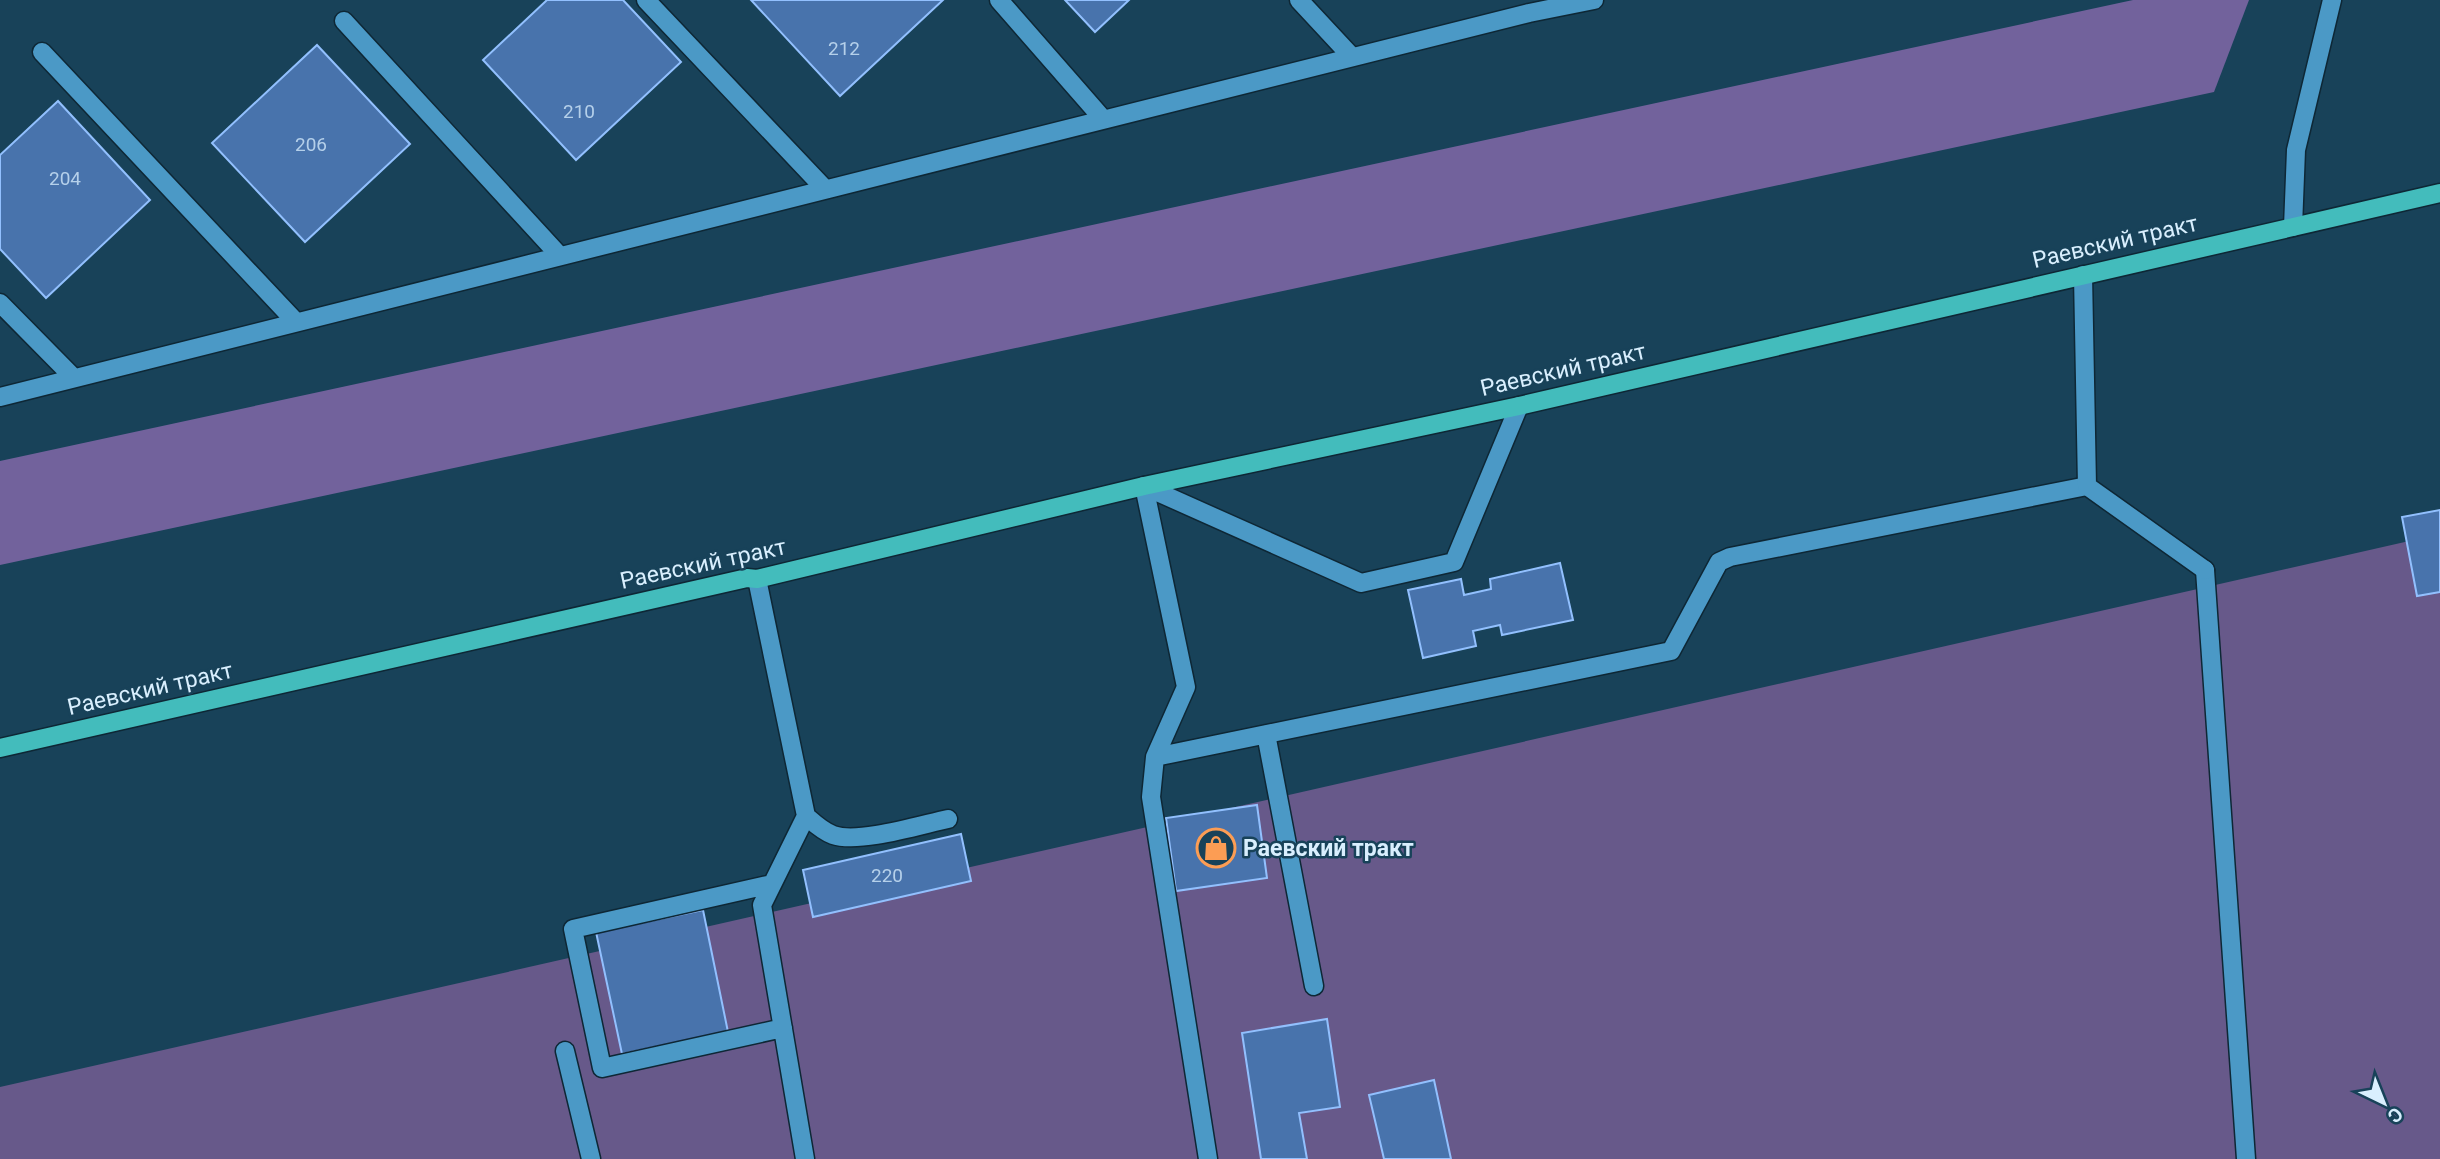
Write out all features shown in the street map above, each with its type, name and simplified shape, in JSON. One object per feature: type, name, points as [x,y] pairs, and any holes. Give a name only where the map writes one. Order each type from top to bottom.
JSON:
[{"type":"main road","name":"Раевский тракт","points":[[0,748],[747,578],[757,579],[1144,486],[1519,406],[2440,193]]},
{"type":"street","points":[[646,0],[825,189]]},
{"type":"street","points":[[999,0],[1103,119]]},
{"type":"street","points":[[1299,0],[1352,57]]},
{"type":"street","points":[[0,397],[1352,57],[1523,6],[1594,0]]},
{"type":"street","points":[[2293,227],[2296,149],[2332,0]]},
{"type":"street","points":[[344,21],[559,255]]},
{"type":"street","points":[[42,52],[295,321]]},
{"type":"street","points":[[2083,275],[2087,486]]},
{"type":"street","points":[[0,303],[74,378]]},
{"type":"street","points":[[1144,486],[1361,583],[1454,562],[1519,406]]},
{"type":"street","points":[[1144,486],[1186,687],[1155,757],[1151,797],[1208,1159]]},
{"type":"street","points":[[1155,757],[1671,651],[1719,562],[1730,557],[2087,486],[2205,570],[2246,1159]]},
{"type":"street","points":[[757,579],[806,816],[819,828],[833,835],[847,837],[862,837],[948,819]]},
{"type":"street","points":[[1266,734],[1314,986]]},
{"type":"street","points":[[805,1159],[762,905],[806,816]]},
{"type":"street","points":[[772,884],[573,929],[602,1068],[783,1028]]},
{"type":"street","points":[[565,1051],[591,1159]]},
{"type":"shaded area","points":[[2133,0],[2249,0],[2214,92],[0,565],[0,461]]},
{"type":"shaded area","points":[[2440,534],[2440,1159],[0,1159],[0,1087]]},
{"type":"building","points":[[547,0],[623,0],[681,62],[576,160],[483,60]]},
{"type":"building","points":[[751,0],[943,0],[840,96]]},
{"type":"building","points":[[1065,0],[1129,0],[1095,32]]},
{"type":"building","points":[[317,45],[410,144],[305,242],[212,143]]},
{"type":"building","points":[[58,101],[150,200],[46,298],[0,249],[0,155]]},
{"type":"building","points":[[2440,510],[2440,592],[2417,596],[2402,517]]},
{"type":"building","points":[[1560,563],[1573,620],[1502,635],[1500,625],[1473,631],[1476,646],[1423,658],[1408,590],[1461,579],[1464,595],[1491,589],[1490,579]]},
{"type":"building","name":"Раевский тракт","points":[[1257,805],[1267,878],[1176,891],[1166,818]]},
{"type":"building","points":[[961,834],[971,881],[813,917],[803,870]]},
{"type":"building","points":[[703,910],[728,1032],[622,1054],[596,932]]},
{"type":"building","points":[[1327,1019],[1340,1107],[1299,1113],[1307,1159],[1261,1159],[1242,1033]]},
{"type":"building","points":[[1434,1080],[1451,1159],[1384,1159],[1369,1095]]},
{"type":"place","name":"Раевский тракт","points":[[1216,848]]}]
